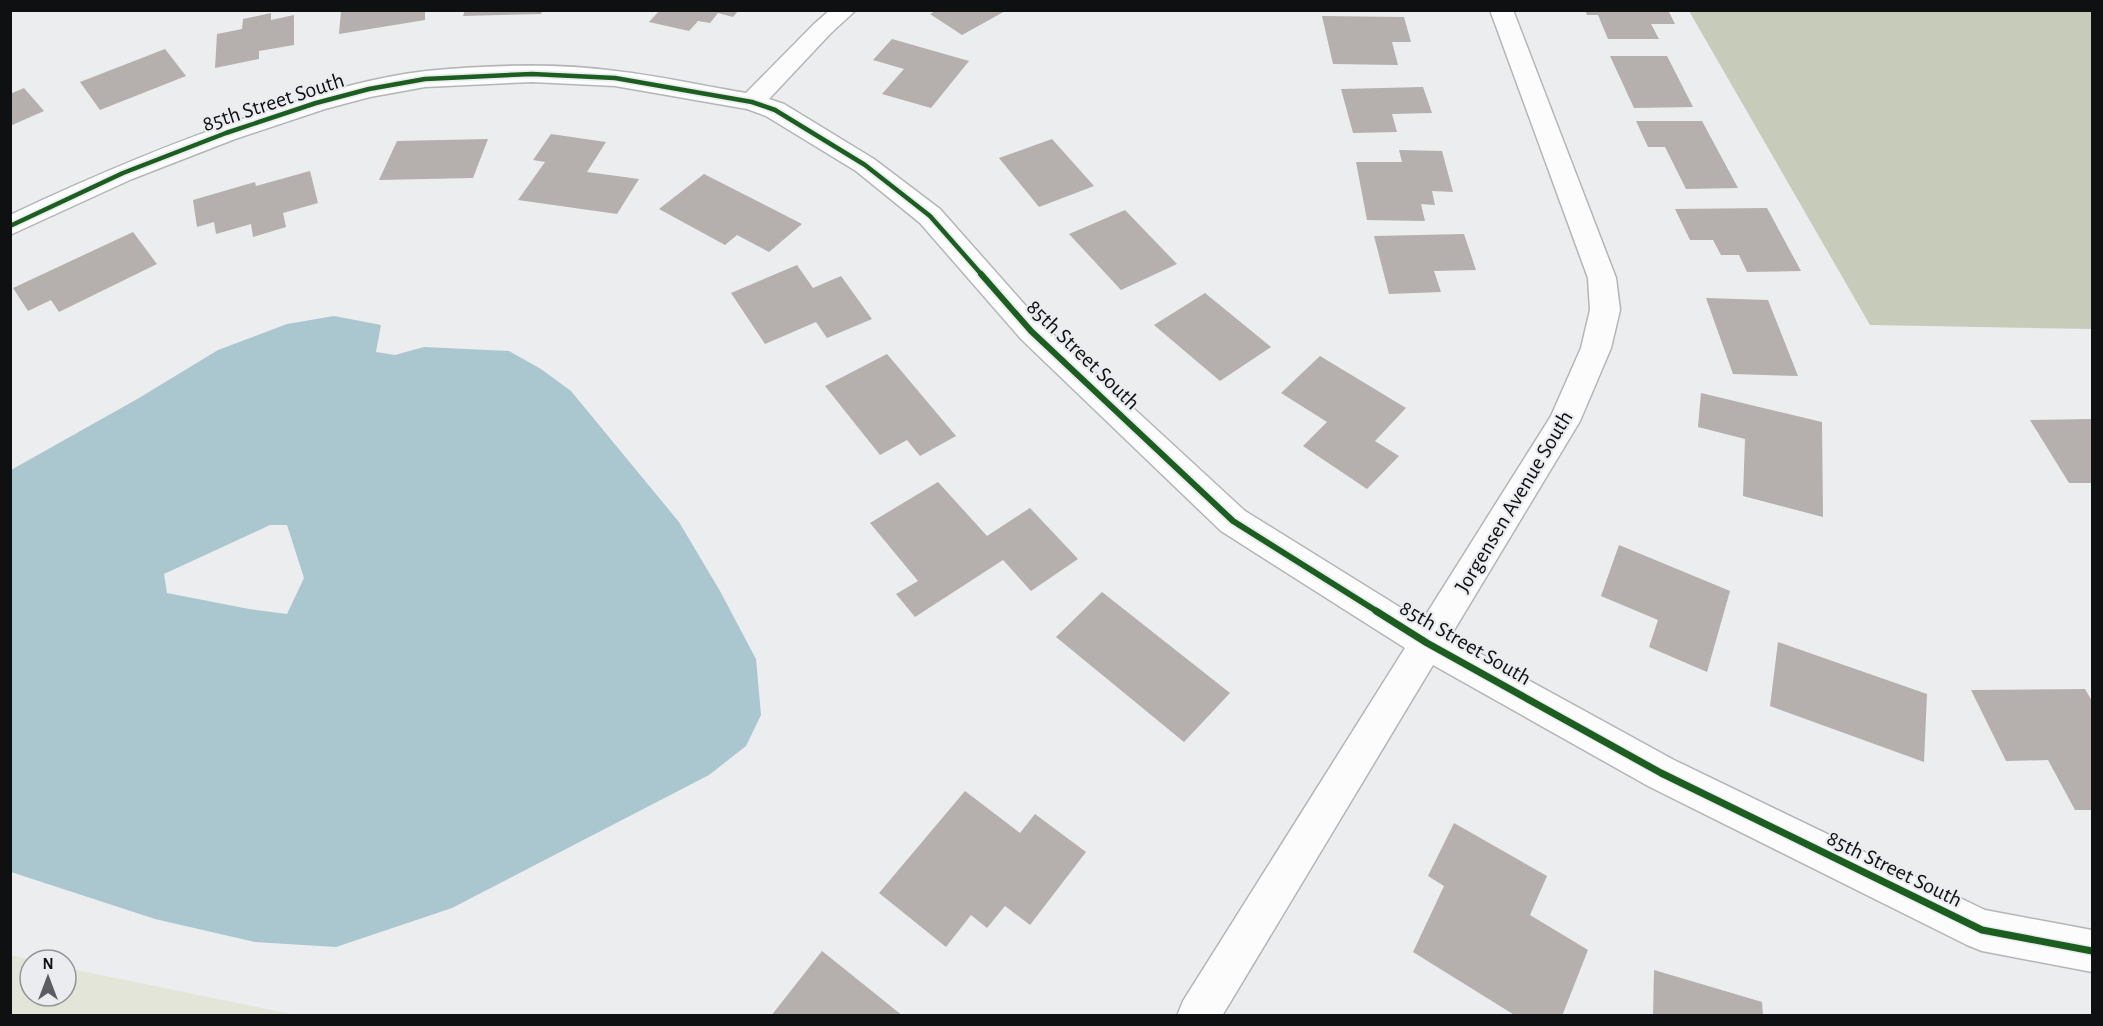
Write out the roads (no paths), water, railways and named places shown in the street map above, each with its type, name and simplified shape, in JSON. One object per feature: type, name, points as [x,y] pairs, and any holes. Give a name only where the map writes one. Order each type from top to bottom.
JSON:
[{"type":"street","points":[[752,102],[822,29],[844,10]]},
{"type":"street","name":"Jorgensen Avenue South","points":[[1198,1016],[1564,420],[1596,348],[1605,310],[1602,278],[1501,10]]},
{"type":"street","name":"85th Street South","points":[[10,226],[123,173],[226,133],[358,92],[425,80],[531,74],[615,78],[752,102],[775,110],[865,165],[930,216],[1031,331],[1233,521],[1426,643],[1661,773],[1982,930],[2092,951]]},
{"type":"water","points":[[334,316],[381,325],[376,352],[395,355],[424,347],[509,351],[541,369],[571,391],[679,522],[720,591],[756,659],[761,715],[746,746],[709,775],[452,908],[336,947],[255,942],[155,919],[11,872],[11,470],[139,398],[218,350],[287,324]],"holes":[[[270,525],[287,525],[304,578],[287,614],[167,593],[164,574]]]}]
